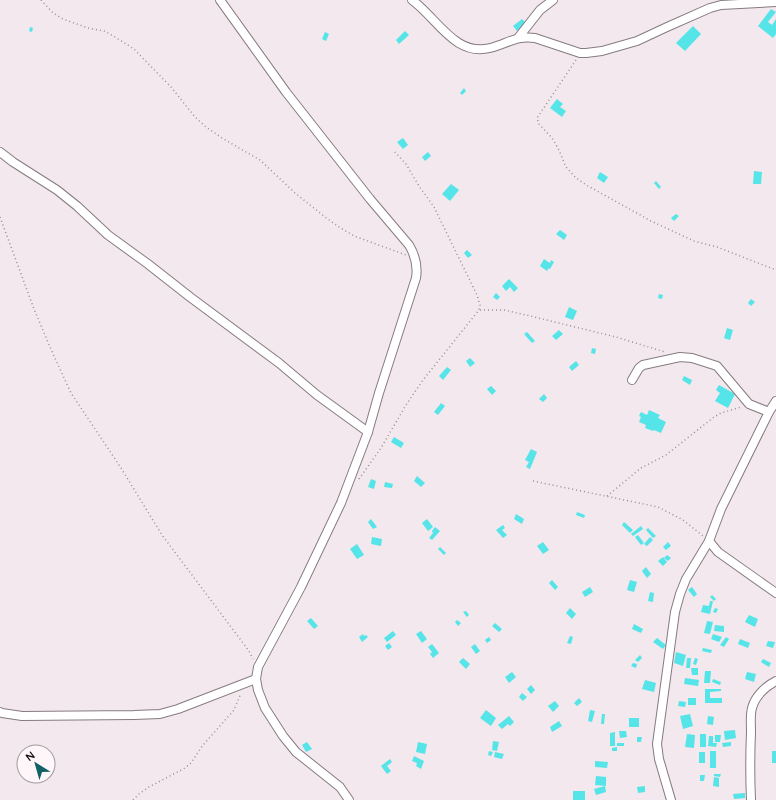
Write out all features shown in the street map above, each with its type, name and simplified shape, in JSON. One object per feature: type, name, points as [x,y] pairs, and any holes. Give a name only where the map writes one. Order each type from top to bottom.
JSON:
[{"type":"street","points":[[220,0],[291,98],[370,199],[409,245],[416,258],[416,278],[368,432],[341,503],[301,587],[258,667],[256,678],[258,690],[265,708],[283,736],[296,752],[340,788],[349,800]]},
{"type":"street","points":[[412,0],[422,8],[451,38],[464,46],[475,49],[490,48],[518,38],[529,37],[580,53],[602,51],[637,41],[667,26],[721,5],[736,2],[776,2]]},
{"type":"street","points":[[518,38],[540,10],[553,0]]},
{"type":"street","points":[[0,152],[57,190],[77,206],[108,235],[280,363],[317,395],[368,432]]},
{"type":"street","points":[[632,380],[639,368],[643,365],[680,357],[687,357],[717,366],[749,404],[769,412]]},
{"type":"street","points":[[671,800],[659,759],[657,744],[675,612],[686,579],[709,541],[721,509],[769,412],[776,401]]},
{"type":"street","points":[[709,541],[718,552],[776,593]]},
{"type":"street","points":[[0,712],[2,714],[22,716],[160,714],[178,709],[256,678]]},
{"type":"street","points":[[751,800],[750,763],[752,708],[756,698],[768,686],[776,681]]},
{"type":"path","points":[[41,0],[53,13],[63,19],[88,28],[104,31],[134,49],[171,87],[195,117],[206,127],[260,160],[295,193],[339,227],[354,236],[416,258]]},
{"type":"path","points":[[580,53],[537,118],[539,124],[552,138],[558,148],[566,168],[576,178],[588,186],[651,221],[694,241],[717,247],[776,270]]},
{"type":"path","points":[[359,479],[381,448],[423,380],[480,310],[479,301],[434,207],[406,164],[393,150]]},
{"type":"path","points":[[0,217],[34,309],[71,393],[121,468],[162,535],[249,651],[258,667]]},
{"type":"path","points":[[480,310],[504,310],[616,337],[666,352]]},
{"type":"path","points":[[607,496],[641,468],[666,455],[714,417],[721,413],[749,404]]},
{"type":"path","points":[[533,480],[658,508],[683,520],[709,541]]},
{"type":"path","points":[[133,800],[149,787],[185,768],[191,763],[203,745],[234,710],[246,682]]},
{"type":"building","points":[[771,9],[776,12],[768,22],[772,25],[776,19],[776,34],[773,38],[758,26]]},
{"type":"building","points":[[522,19],[526,23],[517,31],[513,26]]},
{"type":"building","points":[[693,26],[701,34],[685,51],[676,43]]},
{"type":"building","points":[[30,27],[33,28],[32,32],[29,31]]},
{"type":"building","points":[[405,31],[409,35],[399,44],[396,40]]},
{"type":"building","points":[[325,32],[329,34],[326,41],[322,39]]},
{"type":"building","points":[[464,88],[466,91],[462,95],[460,93]]},
{"type":"building","points":[[557,99],[563,104],[560,107],[566,111],[562,117],[550,108]]},
{"type":"building","points":[[403,138],[408,145],[403,149],[397,142]]},
{"type":"building","points":[[428,152],[431,156],[425,161],[422,157]]},
{"type":"building","points":[[754,171],[762,172],[761,184],[753,184]]},
{"type":"building","points":[[600,172],[608,177],[604,183],[597,178]]},
{"type":"building","points":[[656,181],[661,187],[659,189],[654,183]]},
{"type":"building","points":[[451,184],[459,190],[450,201],[442,194]]},
{"type":"building","points":[[676,214],[679,216],[674,221],[671,218]]},
{"type":"building","points":[[560,230],[567,235],[564,240],[556,234]]},
{"type":"building","points":[[467,250],[472,255],[468,258],[464,253]]},
{"type":"building","points":[[544,259],[550,263],[551,260],[554,262],[547,271],[540,266]]},
{"type":"building","points":[[509,279],[518,288],[514,292],[510,287],[506,291],[502,286]]},
{"type":"building","points":[[496,293],[500,297],[497,300],[493,297]]},
{"type":"building","points":[[659,294],[663,295],[662,299],[658,298]]},
{"type":"building","points":[[751,299],[755,302],[751,306],[748,303]]},
{"type":"building","points":[[569,307],[577,311],[573,320],[565,317]]},
{"type":"building","points":[[727,328],[733,330],[730,340],[724,338]]},
{"type":"building","points":[[559,330],[563,334],[556,340],[552,336]]},
{"type":"building","points":[[527,332],[535,341],[532,343],[524,334]]},
{"type":"building","points":[[592,348],[596,349],[595,354],[591,353]]},
{"type":"building","points":[[470,358],[475,363],[470,367],[466,361]]},
{"type":"building","points":[[576,361],[579,365],[572,371],[569,367]]},
{"type":"building","points":[[447,367],[451,370],[443,380],[439,376]]},
{"type":"building","points":[[684,376],[692,380],[690,385],[682,380]]},
{"type":"building","points":[[719,385],[735,394],[728,408],[715,401],[720,393],[716,390]]},
{"type":"building","points":[[491,386],[496,391],[492,395],[487,389]]},
{"type":"building","points":[[544,394],[547,398],[543,402],[539,399]]},
{"type":"building","points":[[441,403],[445,406],[438,415],[434,412]]},
{"type":"building","points":[[649,410],[660,415],[658,418],[666,422],[661,433],[645,428],[646,425],[639,422],[641,412],[647,415]]},
{"type":"building","points":[[394,437],[404,443],[401,448],[391,442]]},
{"type":"building","points":[[531,449],[537,452],[530,469],[526,467],[529,462],[525,460]]},
{"type":"building","points":[[417,476],[425,483],[421,487],[414,481]]},
{"type":"building","points":[[371,479],[376,481],[374,489],[368,487]]},
{"type":"building","points":[[385,482],[393,484],[392,488],[384,487]]},
{"type":"building","points":[[577,512],[585,515],[584,518],[576,515]]},
{"type":"building","points":[[516,514],[524,519],[522,524],[514,519]]},
{"type":"building","points":[[371,519],[377,527],[373,529],[368,522]]},
{"type":"building","points":[[427,519],[433,527],[428,531],[422,523]]},
{"type":"building","points":[[624,522],[633,530],[630,533],[622,525]]},
{"type":"building","points":[[503,525],[505,528],[502,530],[507,535],[503,538],[496,530]]},
{"type":"building","points":[[641,526],[643,529],[633,536],[631,534]]},
{"type":"building","points":[[435,527],[440,531],[432,540],[429,538]]},
{"type":"building","points":[[648,528],[656,536],[653,538],[646,530]]},
{"type":"building","points":[[638,535],[644,543],[641,545],[635,537]]},
{"type":"building","points":[[372,537],[382,539],[381,546],[371,544]]},
{"type":"building","points":[[650,537],[653,540],[647,546],[644,544]]},
{"type":"building","points":[[543,542],[549,550],[543,554],[537,546]]},
{"type":"building","points":[[668,542],[671,546],[666,550],[663,547]]},
{"type":"building","points":[[357,544],[364,555],[357,559],[350,549]]},
{"type":"building","points":[[440,547],[446,553],[444,555],[438,549]]},
{"type":"building","points":[[667,555],[671,558],[668,561],[664,558]]},
{"type":"building","points":[[663,557],[667,562],[663,566],[658,561]]},
{"type":"building","points":[[646,567],[651,574],[647,578],[642,571]]},
{"type":"building","points":[[552,580],[558,587],[555,590],[549,583]]},
{"type":"building","points":[[630,580],[637,582],[634,592],[627,590]]},
{"type":"building","points":[[590,587],[593,592],[585,597],[582,592]]},
{"type":"building","points":[[692,587],[697,594],[694,597],[688,590]]},
{"type":"building","points":[[650,592],[654,593],[653,602],[648,601]]},
{"type":"building","points":[[712,595],[716,599],[714,601],[710,597]]},
{"type":"building","points":[[710,601],[713,601],[710,614],[701,612],[703,605],[709,606]]},
{"type":"building","points":[[570,608],[576,614],[572,619],[566,613]]},
{"type":"building","points":[[715,608],[718,609],[716,613],[713,612]]},
{"type":"building","points":[[466,611],[469,615],[467,617],[463,612]]},
{"type":"building","points":[[749,615],[758,619],[755,627],[745,622]]},
{"type":"building","points":[[311,618],[318,626],[314,629],[307,621]]},
{"type":"building","points":[[457,620],[461,623],[458,626],[455,622]]},
{"type":"building","points":[[707,621],[713,622],[710,634],[704,633]]},
{"type":"building","points":[[495,623],[502,629],[499,632],[492,626]]},
{"type":"building","points":[[634,624],[643,629],[641,633],[632,629]]},
{"type":"building","points":[[715,625],[724,626],[724,632],[714,631]]},
{"type":"building","points":[[393,631],[396,635],[387,642],[384,638]]},
{"type":"building","points":[[421,631],[427,639],[422,643],[416,634]]},
{"type":"building","points":[[363,634],[364,636],[366,635],[368,637],[362,642],[359,637]]},
{"type":"building","points":[[713,634],[722,637],[719,642],[711,639]]},
{"type":"building","points":[[570,636],[573,637],[571,644],[567,643]]},
{"type":"building","points":[[489,637],[491,640],[487,643],[485,640]]},
{"type":"building","points":[[726,637],[729,639],[724,647],[720,645]]},
{"type":"building","points":[[657,638],[666,645],[663,649],[653,642]]},
{"type":"building","points":[[740,639],[750,643],[748,648],[738,644]]},
{"type":"building","points":[[768,641],[775,642],[773,648],[766,646]]},
{"type":"building","points":[[389,643],[392,647],[388,650],[385,646]]},
{"type":"building","points":[[432,644],[439,653],[433,658],[430,654],[432,652],[428,647]]},
{"type":"building","points":[[475,644],[480,651],[476,654],[471,647]]},
{"type":"building","points":[[703,648],[712,650],[711,653],[702,651]]},
{"type":"building","points":[[676,652],[686,655],[683,666],[674,663]]},
{"type":"building","points":[[640,655],[642,658],[638,662],[635,660]]},
{"type":"building","points":[[463,658],[470,664],[466,669],[459,662]]},
{"type":"building","points":[[687,658],[691,658],[690,668],[686,668]]},
{"type":"building","points":[[695,658],[698,659],[696,665],[693,664]]},
{"type":"building","points":[[763,659],[771,663],[769,667],[761,662]]},
{"type":"building","points":[[633,663],[637,664],[636,668],[631,666]]},
{"type":"building","points":[[691,668],[698,668],[698,675],[692,675]]},
{"type":"building","points":[[705,671],[711,671],[710,683],[704,683]]},
{"type":"building","points":[[512,672],[516,677],[509,683],[505,677]]},
{"type":"building","points":[[747,672],[756,674],[754,682],[745,679]]},
{"type":"building","points":[[685,678],[699,680],[698,686],[684,684]]},
{"type":"building","points":[[713,679],[721,682],[720,685],[712,682]]},
{"type":"building","points":[[645,680],[656,683],[654,692],[642,689]]},
{"type":"building","points":[[531,685],[535,690],[531,694],[527,689]]},
{"type":"building","points":[[705,689],[721,689],[721,691],[710,692],[710,698],[722,698],[722,703],[705,703]]},
{"type":"building","points":[[522,693],[527,697],[523,701],[519,697]]},
{"type":"building","points":[[579,698],[582,702],[577,706],[574,703]]},
{"type":"building","points":[[688,698],[696,698],[696,705],[688,705]]},
{"type":"building","points":[[555,701],[559,706],[553,712],[548,706]]},
{"type":"building","points":[[679,701],[686,702],[685,707],[678,706]]},
{"type":"building","points":[[486,710],[496,718],[491,726],[480,718]]},
{"type":"building","points":[[590,710],[595,711],[592,722],[588,721]]},
{"type":"building","points":[[602,714],[605,714],[604,724],[601,724]]},
{"type":"building","points":[[690,714],[693,726],[683,729],[680,716]]},
{"type":"building","points":[[509,716],[514,722],[510,726],[508,724],[502,729],[498,725]]},
{"type":"building","points":[[708,716],[714,717],[713,725],[707,724]]},
{"type":"building","points":[[629,718],[639,718],[639,727],[629,727]]},
{"type":"building","points":[[559,721],[562,726],[552,732],[550,727]]},
{"type":"building","points":[[735,730],[736,738],[725,740],[724,731]]},
{"type":"building","points":[[619,731],[626,731],[627,737],[620,738]]},
{"type":"building","points":[[615,732],[615,746],[610,746],[610,733]]},
{"type":"building","points":[[687,734],[695,735],[694,748],[685,747]]},
{"type":"building","points":[[700,734],[706,734],[706,747],[700,747]]},
{"type":"building","points":[[715,735],[721,735],[720,742],[715,742]]},
{"type":"building","points":[[709,736],[713,736],[713,743],[717,743],[716,747],[708,746]]},
{"type":"building","points":[[637,737],[642,737],[641,742],[637,742]]},
{"type":"building","points":[[493,741],[499,742],[497,751],[492,750]]},
{"type":"building","points":[[307,742],[312,749],[306,752],[302,745]]},
{"type":"building","points":[[418,742],[427,744],[425,754],[416,752]]},
{"type":"building","points":[[731,742],[731,746],[723,747],[722,743]]},
{"type":"building","points":[[617,743],[624,743],[624,746],[617,746]]},
{"type":"building","points":[[617,747],[617,751],[612,751],[612,748]]},
{"type":"building","points":[[489,751],[493,752],[491,756],[488,755]]},
{"type":"building","points":[[710,751],[716,751],[716,768],[710,768]]},
{"type":"building","points":[[772,751],[776,751],[776,763],[772,763]]},
{"type":"building","points":[[495,752],[504,754],[502,759],[494,757]]},
{"type":"building","points":[[699,752],[705,752],[705,763],[699,763]]},
{"type":"building","points":[[414,756],[424,761],[421,769],[416,766],[417,763],[412,761]]},
{"type":"building","points":[[390,759],[392,762],[387,766],[391,771],[387,774],[381,766]]},
{"type":"building","points":[[595,761],[608,762],[607,768],[595,767]]},
{"type":"building","points":[[714,774],[721,774],[720,777],[714,776]]},
{"type":"building","points":[[700,775],[705,775],[704,781],[700,781]]},
{"type":"building","points":[[596,776],[606,777],[606,786],[595,785]]},
{"type":"building","points":[[714,777],[719,778],[719,787],[713,786]]},
{"type":"building","points":[[605,786],[606,792],[596,795],[594,789]]},
{"type":"building","points":[[645,786],[645,792],[638,793],[637,787]]},
{"type":"building","points":[[573,791],[585,791],[585,800],[573,800]]},
{"type":"building","points":[[745,793],[745,798],[734,799],[733,794]]}]
